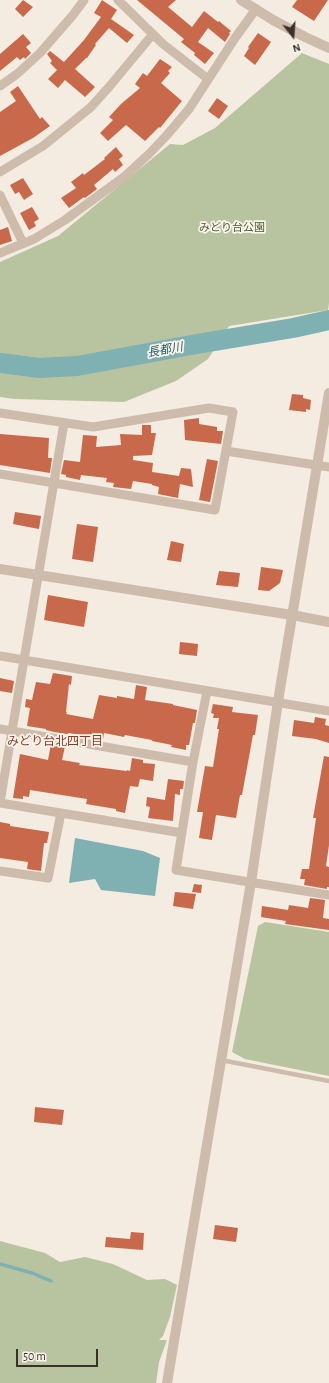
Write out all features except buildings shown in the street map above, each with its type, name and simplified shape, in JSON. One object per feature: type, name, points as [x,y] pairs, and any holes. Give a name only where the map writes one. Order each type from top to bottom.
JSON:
[{"type":"street","points":[[0,86],[17,74],[40,53],[73,16],[84,0]]},
{"type":"street","points":[[118,0],[163,44],[208,79]]},
{"type":"street","points":[[241,0],[286,27],[329,48]]},
{"type":"street","points":[[0,253],[34,239],[65,220],[124,177],[167,135],[189,109],[235,38],[256,9]]},
{"type":"street","points":[[0,172],[43,146],[82,116],[109,87],[153,34]]},
{"type":"street","points":[[0,195],[23,243]]},
{"type":"street","points":[[167,1383],[251,882],[292,615],[329,393]]},
{"type":"street","points":[[0,413],[93,427],[209,408],[233,412],[215,510],[0,474]]},
{"type":"street","points":[[64,423],[55,484],[0,803],[182,833]]},
{"type":"street","points":[[226,451],[329,467]]},
{"type":"street","points":[[0,569],[329,622]]},
{"type":"street","points":[[0,656],[329,711]]},
{"type":"street","points":[[207,691],[193,762],[176,870],[329,895]]},
{"type":"street","points":[[0,729],[193,762]]},
{"type":"street","points":[[0,871],[48,878],[61,813]]},
{"type":"lane","points":[[221,1060],[329,1081]]},
{"type":"green space","name":"みどり台公園","points":[[302,53],[329,64],[328,310],[229,326],[208,359],[176,381],[124,402],[15,399],[0,397],[0,262],[58,236],[170,144],[183,145],[215,128]]},
{"type":"green space","points":[[265,922],[329,932],[329,1076],[245,1059],[232,1052],[258,926]]},
{"type":"green space","points":[[0,1241],[45,1253],[60,1262],[85,1257],[113,1264],[147,1280],[165,1279],[177,1285],[170,1317],[163,1336],[159,1340],[167,1340],[159,1362],[156,1383],[0,1383]]},
{"type":"water","points":[[75,838],[143,851],[160,858],[155,896],[101,890],[95,879],[69,883]]},
{"type":"waterway","name":"長都川","points":[[0,363],[39,368],[77,366],[293,328],[329,320]]},
{"type":"waterway","points":[[0,1264],[32,1273],[51,1281]]},
{"type":"district","name":"みどり台北四丁目","points":[[55,741]]}]
